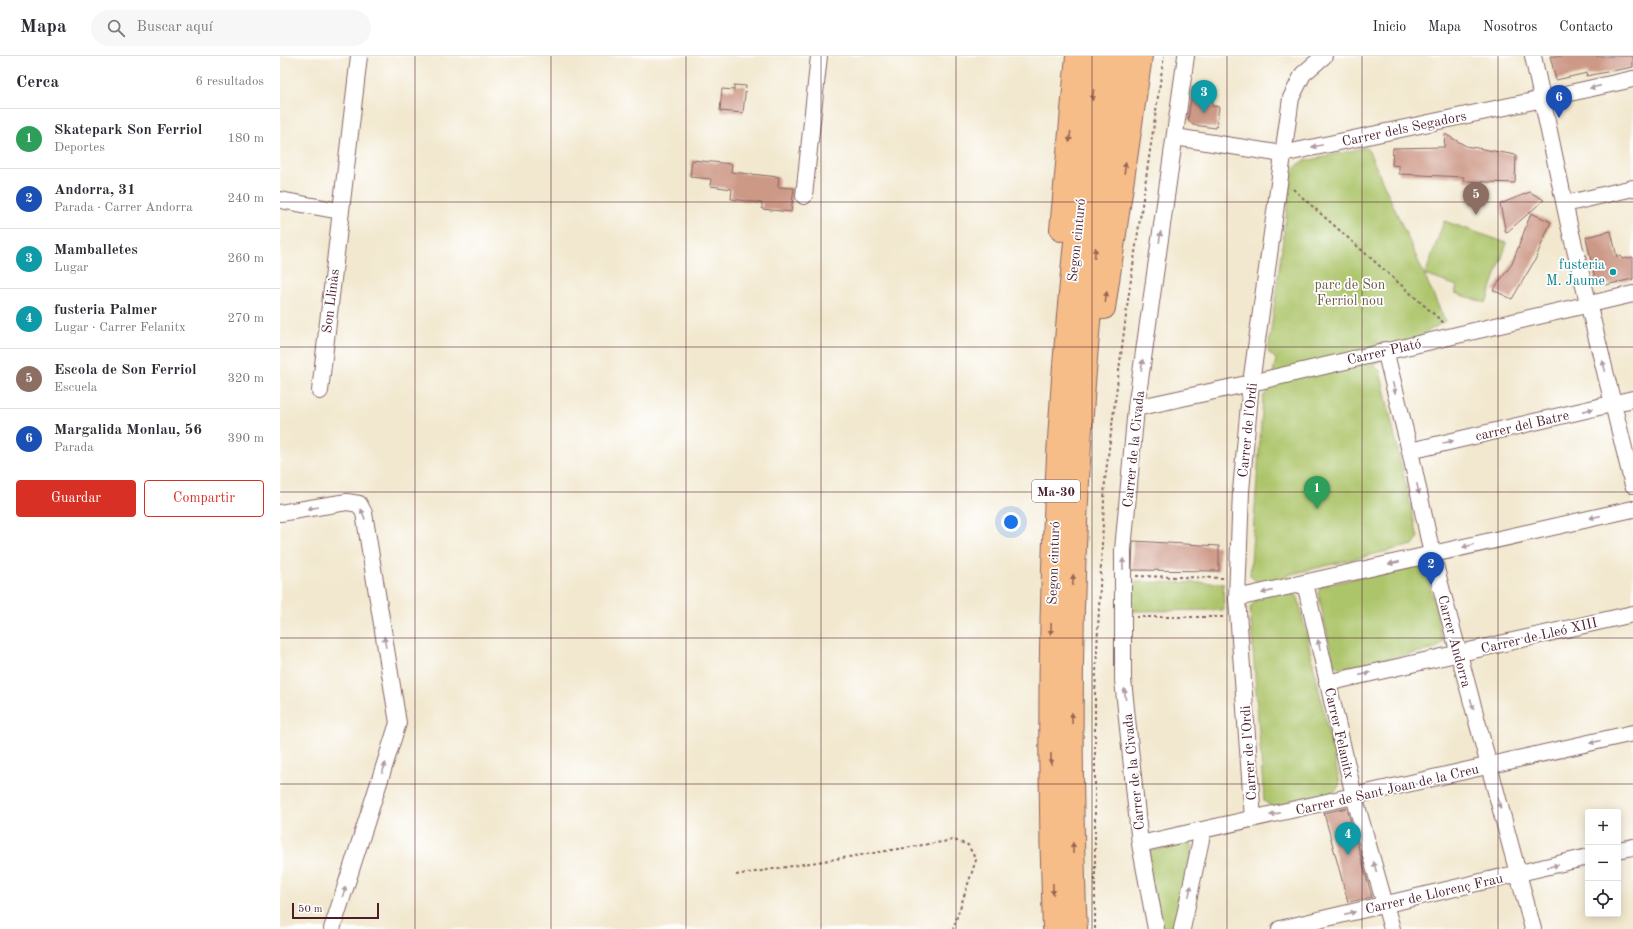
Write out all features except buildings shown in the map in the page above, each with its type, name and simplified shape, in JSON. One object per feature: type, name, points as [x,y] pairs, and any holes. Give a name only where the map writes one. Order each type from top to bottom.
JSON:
[{"type":"highway","points":[[1055,513],[1047,474],[1060,253],[1077,56]]},
{"type":"highway","name":"Segon cinturó","points":[[1054,929],[1050,670],[1055,513],[1062,386],[1075,241],[1098,56]]},
{"type":"highway","name":"Ma-30","points":[[1076,929],[1072,749],[1072,661],[1073,579],[1078,473],[1093,276],[1120,56]]},
{"type":"highway","points":[[1078,473],[1092,426],[1096,364],[1141,56]]},
{"type":"street","name":"Son Llinàs","points":[[320,391],[359,56]]},
{"type":"street","points":[[804,196],[819,56]]},
{"type":"street","name":"Carrer de la Civada","points":[[1156,929],[1140,844],[1123,680],[1123,550],[1136,408],[1186,56]]},
{"type":"street","name":"Carrer de l'Ordi","points":[[1253,819],[1237,598],[1241,491],[1251,382],[1290,98],[1303,74],[1324,56]]},
{"type":"street","points":[[1532,56],[1543,99],[1565,204],[1633,485]]},
{"type":"street","name":"Carrer dels Segadors","points":[[1174,137],[1282,154],[1633,79]]},
{"type":"street","points":[[1565,204],[1633,188]]},
{"type":"street","points":[[280,200],[340,211]]},
{"type":"street","name":"Carrer Plató","points":[[1136,408],[1633,294]]},
{"type":"street","name":"Carrer Andorra","points":[[1385,350],[1410,451],[1432,554],[1533,929]]},
{"type":"street","name":"carrer del Batre","points":[[1410,451],[1633,399]]},
{"type":"street","points":[[280,513],[347,502],[359,504],[364,513],[398,723],[332,929]]},
{"type":"street","points":[[1237,598],[1633,509]]},
{"type":"street","name":"Carrer Felanitx","points":[[1304,583],[1354,796],[1392,929]]},
{"type":"street","name":"Carrer de Lleó XIII","points":[[1327,683],[1633,614]]},
{"type":"street","name":"Carrer de Sant Joan de la Creu","points":[[1140,844],[1633,733]]},
{"type":"street","points":[[1182,929],[1203,830]]},
{"type":"street","points":[[1621,849],[1633,847]]},
{"type":"street","name":"Carrer de Llorenç Frau","points":[[1283,929],[1585,858]]},
{"type":"path","points":[[1279,177],[1457,334]]},
{"type":"path","points":[[1123,576],[1238,578]]},
{"type":"path","points":[[1123,617],[1239,617]]},
{"type":"path","points":[[736,875],[954,840],[968,845],[976,860],[952,929]]},
{"type":"green space","name":"parc de Son Ferriol nou","points":[[1367,147],[1445,321],[1373,365],[1380,371],[1418,538],[1413,545],[1287,575],[1289,592],[1298,597],[1340,783],[1336,791],[1272,807],[1264,801],[1250,608],[1257,599],[1256,581],[1250,576],[1263,397],[1270,388],[1276,359],[1268,352],[1292,171],[1301,162]]},
{"type":"green space","points":[[1444,221],[1507,243],[1486,303],[1455,293],[1457,286],[1425,275]]},
{"type":"green space","points":[[1420,564],[1426,568],[1443,642],[1436,649],[1342,668],[1334,665],[1318,593],[1321,586]]},
{"type":"green space","points":[[1130,582],[1223,583],[1224,610],[1131,611]]},
{"type":"green space","points":[[1189,843],[1193,846],[1176,921],[1172,926],[1164,928],[1159,922],[1148,858],[1150,851]]},
{"type":"place","name":"Mamballetes","points":[[1204,113]]},
{"type":"place","name":"Margalida Monlau, 56","points":[[1559,118]]},
{"type":"place","name":"Escola de Son Ferriol","points":[[1476,215]]},
{"type":"place","name":"fusteria M. Jaume","points":[[1613,272]]},
{"type":"place","name":"Skatepark Son Ferriol","points":[[1317,509]]},
{"type":"place","name":"Andorra, 31","points":[[1431,585]]},
{"type":"place","name":"fusteria Palmer","points":[[1348,855]]}]
